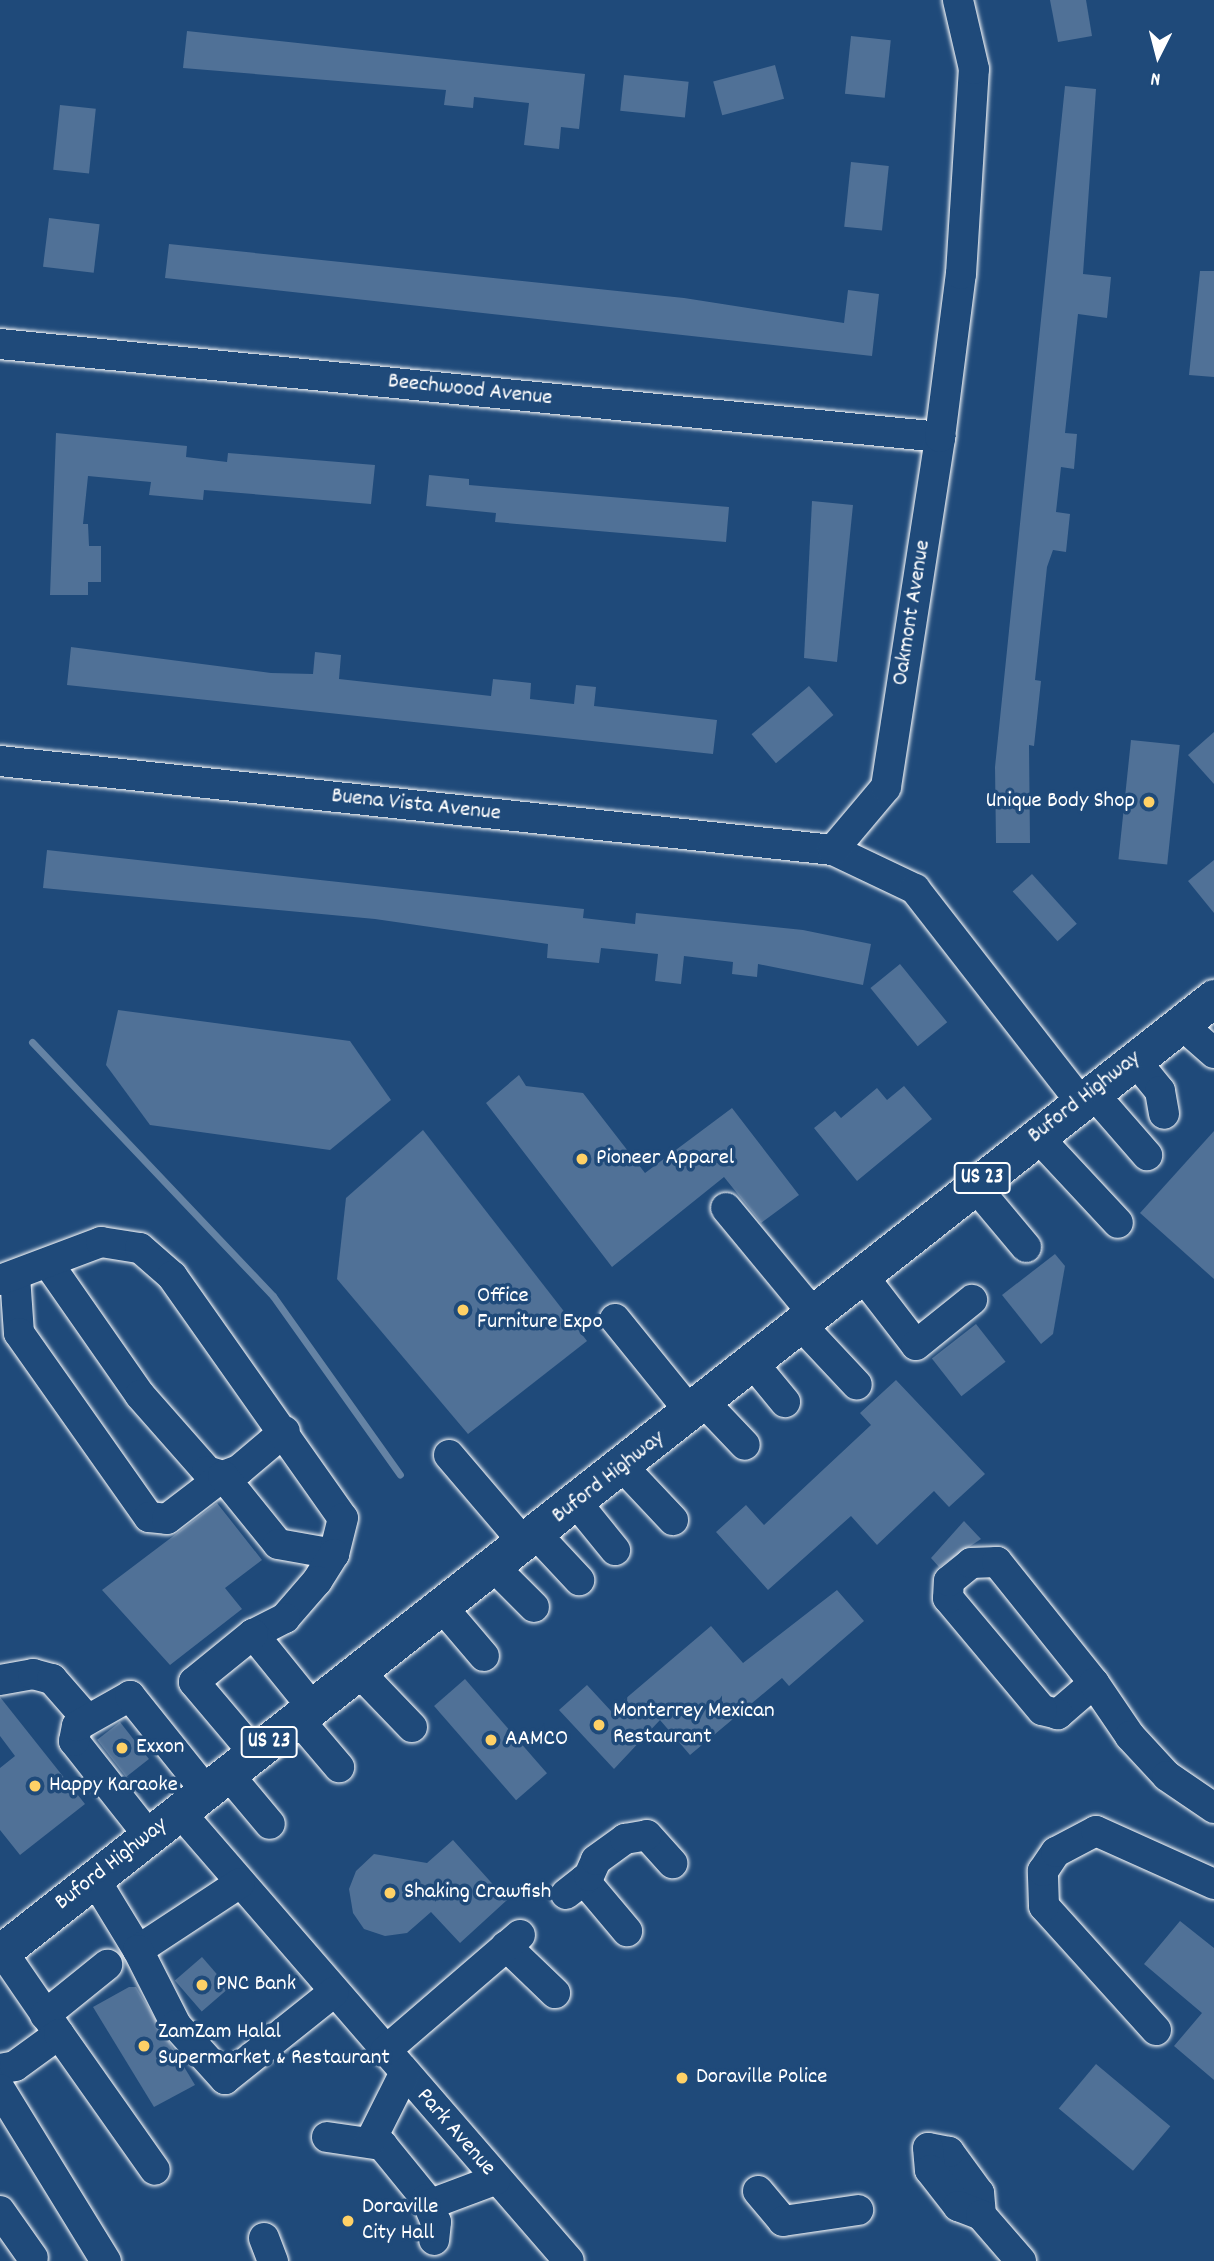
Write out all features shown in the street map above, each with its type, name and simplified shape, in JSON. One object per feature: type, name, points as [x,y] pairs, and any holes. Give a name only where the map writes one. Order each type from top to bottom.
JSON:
[{"type":"main road","name":"Buford Highway","points":[[1,1952],[623,1467],[1036,1135],[1213,1000]]},
{"type":"street","name":"Oakmont Avenue","points":[[833,849],[886,787],[940,437],[961,274],[974,69],[958,0]]},
{"type":"street","name":"Beechwood Avenue","points":[[0,344],[940,437]]},
{"type":"street","name":"Buena Vista Avenue","points":[[0,761],[833,849]]},
{"type":"street","points":[[833,849],[915,889],[1086,1097],[1147,1155]]},
{"type":"street","points":[[1181,1024],[1214,1054]]},
{"type":"street","points":[[1134,1059],[1160,1091],[1164,1114]]},
{"type":"street","points":[[1036,1135],[1118,1223]]},
{"type":"street","points":[[974,1185],[1026,1247]]},
{"type":"street","points":[[726,1208],[857,1385]]},
{"type":"street","points":[[217,1782],[194,1682],[253,1634],[285,1618],[334,1554],[343,1518],[285,1431],[172,1276],[140,1248],[100,1242],[50,1266],[8,1278],[19,1333],[149,1517],[167,1519],[285,1431]]},
{"type":"street","points":[[50,1266],[140,1395],[207,1471],[223,1476],[278,1544],[334,1554]]},
{"type":"street","points":[[862,1275],[916,1345],[972,1300]]},
{"type":"street","points":[[615,1319],[697,1408],[745,1445]]},
{"type":"street","points":[[752,1362],[785,1402]]},
{"type":"street","points":[[449,1455],[531,1539],[579,1580]]},
{"type":"street","points":[[623,1467],[673,1520]]},
{"type":"street","points":[[576,1503],[615,1550]]},
{"type":"street","points":[[1094,1683],[1058,1714],[1042,1710],[948,1598],[949,1581],[971,1563],[997,1562],[1094,1683],[1108,1709],[1167,1776],[1214,1808]]},
{"type":"street","points":[[495,1568],[534,1607]]},
{"type":"street","points":[[443,1608],[484,1656]]},
{"type":"street","points":[[253,1634],[339,1767]]},
{"type":"street","points":[[360,1673],[412,1727]]},
{"type":"street","points":[[0,1680],[33,1674],[52,1679],[87,1719]]},
{"type":"street","points":[[149,1836],[74,1741],[87,1719],[130,1696],[217,1782],[270,1824]]},
{"type":"street","name":"Park Avenue","points":[[217,1782],[240,1883],[495,2180],[569,2261]]},
{"type":"street","points":[[1156,2030],[1044,1906],[1044,1871],[1056,1852],[1096,1831],[1214,1884]]},
{"type":"street","points":[[626,1931],[580,1883],[596,1860],[625,1839],[647,1835],[672,1863]]},
{"type":"street","points":[[94,1878],[138,1950],[176,2025],[225,2079],[334,1992]]},
{"type":"street","points":[[138,1950],[240,1883]]},
{"type":"street","points":[[384,2051],[513,1940],[555,1993]]},
{"type":"street","points":[[1,1952],[155,2170]]},
{"type":"street","points":[[0,2069],[52,2024],[107,1965]]},
{"type":"street","points":[[371,2140],[404,2074]]},
{"type":"street","points":[[0,2089],[106,2261]]},
{"type":"street","points":[[327,2137],[371,2140],[428,2205],[436,2222],[434,2240]]},
{"type":"street","points":[[428,2205],[495,2180]]},
{"type":"street","points":[[758,2191],[783,2221],[858,2210]]},
{"type":"street","points":[[0,2211],[33,2258]]},
{"type":"street","points":[[981,2215],[1021,2261]]},
{"type":"building","points":[[1050,0],[1086,0],[1092,36],[1058,42]]},
{"type":"building","points":[[187,31],[585,74],[579,129],[561,127],[559,149],[524,145],[529,103],[474,97],[473,108],[444,105],[446,90],[183,68]]},
{"type":"building","points":[[851,36],[891,40],[885,98],[845,94]]},
{"type":"building","points":[[775,65],[784,99],[722,115],[713,82]]},
{"type":"building","points":[[624,75],[689,82],[685,118],[620,111]]},
{"type":"building","points":[[1065,86],[1096,89],[1083,274],[1111,277],[1107,318],[1078,314],[1065,433],[1077,434],[1074,469],[1061,467],[1056,512],[1070,514],[1066,552],[1053,550],[1047,567],[1035,680],[1041,681],[1034,746],[1029,745],[1030,843],[996,843],[995,767]]},
{"type":"building","points":[[60,105],[96,109],[89,173],[53,170]]},
{"type":"building","points":[[851,162],[889,166],[882,231],[844,227]]},
{"type":"building","points":[[49,218],[100,224],[94,273],[43,267]]},
{"type":"building","points":[[169,244],[684,298],[844,323],[848,290],[879,294],[872,356],[165,278]]},
{"type":"building","points":[[1200,271],[1214,271],[1214,377],[1189,375]]},
{"type":"building","points":[[56,433],[187,446],[186,457],[227,462],[228,453],[375,465],[371,504],[204,490],[203,500],[149,495],[151,482],[88,476],[83,524],[88,524],[89,546],[101,546],[101,582],[88,582],[88,595],[50,595]]},
{"type":"building","points":[[429,475],[469,479],[469,485],[729,507],[726,542],[495,522],[496,513],[426,506]]},
{"type":"building","points":[[812,501],[853,505],[837,662],[804,658]]},
{"type":"building","points":[[71,647],[271,673],[313,674],[315,652],[341,655],[339,679],[491,696],[493,679],[531,683],[530,699],[574,704],[576,685],[596,687],[594,706],[717,720],[713,754],[67,685]]},
{"type":"building","points":[[809,686],[833,715],[776,763],[752,734]]},
{"type":"building","points":[[1214,732],[1214,784],[1188,755]]},
{"type":"building","name":"Unique Body Shop","points":[[1131,740],[1180,745],[1167,864],[1118,859]]},
{"type":"building","points":[[47,850],[584,909],[583,918],[635,924],[636,913],[803,930],[871,944],[863,985],[758,964],[757,977],[732,974],[733,962],[684,956],[681,984],[655,981],[658,954],[601,948],[599,963],[547,958],[548,944],[375,919],[43,888]]},
{"type":"building","points":[[1214,860],[1214,913],[1188,881]]},
{"type":"building","points":[[1032,874],[1077,924],[1058,941],[1013,891]]},
{"type":"building","points":[[900,964],[947,1022],[918,1046],[870,988]]},
{"type":"building","points":[[118,1010],[350,1041],[391,1100],[330,1150],[150,1125],[106,1065]]},
{"type":"building","name":"Pioneer Apparel","points":[[519,1075],[526,1086],[583,1093],[645,1173],[732,1108],[799,1195],[761,1223],[724,1177],[612,1267],[486,1103]]},
{"type":"building","points":[[904,1086],[932,1119],[857,1181],[814,1128],[835,1111],[841,1118],[877,1088],[887,1100]]},
{"type":"building","name":"Office Furniture Expo","points":[[423,1130],[587,1341],[468,1434],[337,1279],[346,1198]]},
{"type":"building","points":[[1214,1131],[1214,1279],[1140,1213]]},
{"type":"building","points":[[1055,1254],[1065,1266],[1053,1334],[1041,1344],[1002,1295]]},
{"type":"building","points":[[976,1324],[1006,1362],[961,1396],[932,1358]]},
{"type":"building","points":[[896,1380],[985,1474],[949,1507],[934,1491],[877,1545],[851,1516],[768,1590],[716,1532],[746,1505],[764,1525],[871,1425],[860,1413]]},
{"type":"building","points":[[217,1503],[262,1560],[225,1588],[242,1609],[170,1665],[102,1590]]},
{"type":"building","points":[[964,1521],[981,1539],[939,1567],[931,1558]]},
{"type":"building","points":[[837,1590],[864,1621],[789,1686],[782,1678],[690,1755],[660,1720],[614,1769],[559,1710],[587,1685],[611,1711],[711,1626],[743,1663]]},
{"type":"building","name":"AAMCO","points":[[465,1679],[547,1773],[516,1800],[434,1706]]},
{"type":"building","name":"Happy Karaoke","points":[[0,1697],[85,1804],[20,1855],[0,1830],[0,1768],[15,1756],[0,1736]]},
{"type":"building","name":"Exxon","points":[[120,1722],[149,1759],[126,1777],[97,1740]]},
{"type":"building","points":[[453,1840],[507,1900],[460,1943],[431,1912],[407,1933],[385,1936],[364,1929],[353,1913],[349,1889],[356,1871],[374,1854],[427,1863]]},
{"type":"building","points":[[1180,1921],[1214,1948],[1214,2080],[1174,2046],[1202,2013],[1144,1964]]},
{"type":"building","name":"PNC Bank","points":[[202,1957],[229,1988],[202,2012],[175,1981]]},
{"type":"building","name":"ZamZam Halal Supermarket & Restaurant","points":[[129,1987],[136,1987],[195,2085],[154,2107],[93,2007]]},
{"type":"building","points":[[1096,2064],[1170,2126],[1133,2171],[1059,2108]]},
{"type":"waterway","points":[[32,1042],[273,1296],[400,1475]]},
{"type":"place","name":"Unique Body Shop","points":[[1149,802]]},
{"type":"place","name":"Pioneer Apparel","points":[[582,1159]]},
{"type":"place","name":"Office Furniture Expo","points":[[463,1310]]},
{"type":"place","name":"Monterrey Mexican Restaurant","points":[[599,1725]]},
{"type":"place","name":"AAMCO","points":[[491,1740]]},
{"type":"place","name":"Exxon","points":[[122,1748]]},
{"type":"place","name":"Happy Karaoke","points":[[35,1786]]},
{"type":"place","name":"Shaking Crawfish","points":[[390,1893]]},
{"type":"place","name":"PNC Bank","points":[[202,1985]]},
{"type":"place","name":"ZamZam Halal Supermarket & Restaurant","points":[[144,2046]]},
{"type":"place","name":"Doraville Police","points":[[682,2078]]},
{"type":"place","name":"Doraville City Hall","points":[[348,2221]]}]
